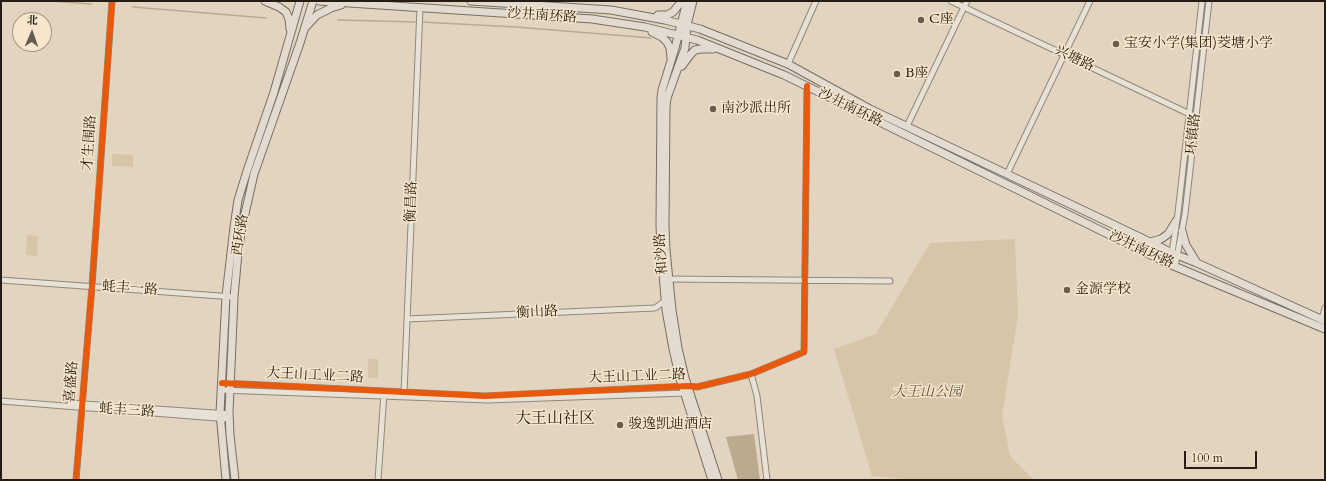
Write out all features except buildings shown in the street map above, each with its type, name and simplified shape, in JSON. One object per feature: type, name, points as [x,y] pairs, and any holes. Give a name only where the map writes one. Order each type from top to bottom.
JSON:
[{"type":"main road","points":[[265,1],[283,9],[288,15],[290,23],[289,40]]},
{"type":"main road","name":"西环路","points":[[226,480],[221,416],[222,386],[226,296],[230,252],[238,200],[246,171],[274,92],[300,1]]},
{"type":"main road","name":"西环路","points":[[235,480],[229,416],[234,297],[242,227],[254,174],[313,1]]},
{"type":"main road","name":"沙井南环路","points":[[319,1],[592,19],[629,24],[682,36],[784,75],[1172,265],[1325,329]]},
{"type":"main road","name":"沙井南环路","points":[[471,1],[550,3],[593,8],[647,16],[700,29],[788,64],[870,109],[1150,242],[1174,255],[1197,263],[1323,320]]},
{"type":"main road","points":[[647,16],[670,14],[676,10],[682,1]]},
{"type":"main road","points":[[684,24],[687,1]]},
{"type":"main road","points":[[684,24],[693,1]]},
{"type":"main road","points":[[304,30],[317,15],[322,12],[336,6],[353,4]]},
{"type":"main road","points":[[629,24],[662,37],[668,45],[671,61]]},
{"type":"main road","name":"和沙路","points":[[684,24],[682,36],[671,61],[662,90],[660,107],[660,225],[666,279],[686,389],[712,480]]},
{"type":"main road","name":"和沙路","points":[[682,36],[685,48],[667,98],[666,107],[666,301],[673,349],[718,480]]},
{"type":"main road","points":[[675,77],[692,52],[702,48],[719,49]]},
{"type":"main road","points":[[1150,242],[1161,239],[1168,234],[1176,221]]},
{"type":"main road","points":[[1182,231],[1186,245],[1197,263]]},
{"type":"street","name":"才生围路","points":[[92,286],[112,1]]},
{"type":"street","points":[[788,64],[816,1]]},
{"type":"street","name":"兴塘路","points":[[951,1],[1196,117]]},
{"type":"street","points":[[907,126],[967,1]]},
{"type":"street","points":[[1007,174],[1090,1]]},
{"type":"street","name":"环镇路","points":[[1174,255],[1176,221],[1202,1]]},
{"type":"street","name":"环镇路","points":[[1172,265],[1182,231],[1185,214],[1209,1]]},
{"type":"street","name":"衡昌路","points":[[404,394],[420,8]]},
{"type":"street","points":[[767,480],[757,396],[751,374],[804,352],[807,86]]},
{"type":"street","points":[[666,279],[890,281]]},
{"type":"street","name":"蚝丰一路","points":[[1,280],[234,297]]},
{"type":"street","name":"喜盛路","points":[[76,480],[92,286]]},
{"type":"street","name":"衡山路","points":[[407,319],[655,308],[666,301]]},
{"type":"street","points":[[1323,320],[1325,308]]},
{"type":"street","name":"大王山工业二路","points":[[222,386],[486,396],[686,389],[751,374]]},
{"type":"street","points":[[378,480],[384,393]]},
{"type":"street","name":"蚝丰三路","points":[[1,398],[82,406]]},
{"type":"street","name":"蚝丰三路","points":[[1,401],[229,416]]},
{"type":"green space","points":[[112,154],[133,155],[133,167],[112,166]]},
{"type":"green space","points":[[27,235],[38,236],[37,256],[26,255]]},
{"type":"green space","name":"大王山公园","points":[[1015,239],[1018,315],[1002,415],[1010,456],[1034,480],[916,480],[872,476],[834,349],[876,334],[930,243]]},
{"type":"green space","points":[[368,359],[378,359],[378,378],[368,378]]},
{"type":"shaded area","points":[[754,434],[760,480],[738,480],[726,437]]},
{"type":"waterway","points":[[50,1],[91,4]]},
{"type":"waterway","points":[[133,7],[266,18]]},
{"type":"waterway","points":[[338,20],[417,22]]},
{"type":"waterway","points":[[421,22],[516,27],[651,38]]},
{"type":"cycle path","points":[[76,480],[92,286],[112,1]]},
{"type":"cycle path","points":[[222,383],[485,396],[688,386],[697,387],[751,374],[804,352],[807,86]]},
{"type":"place","name":"C座","points":[[921,20]]},
{"type":"place","name":"宝安小学(集团)茭塘小学","points":[[1116,44]]},
{"type":"place","name":"B座","points":[[897,74]]},
{"type":"place","name":"南沙派出所","points":[[713,109]]},
{"type":"place","name":"金源学校","points":[[1067,290]]},
{"type":"place","name":"骏逸凯迪酒店","points":[[620,425]]},
{"type":"district","name":"大王山社区","points":[[555,419]]}]
